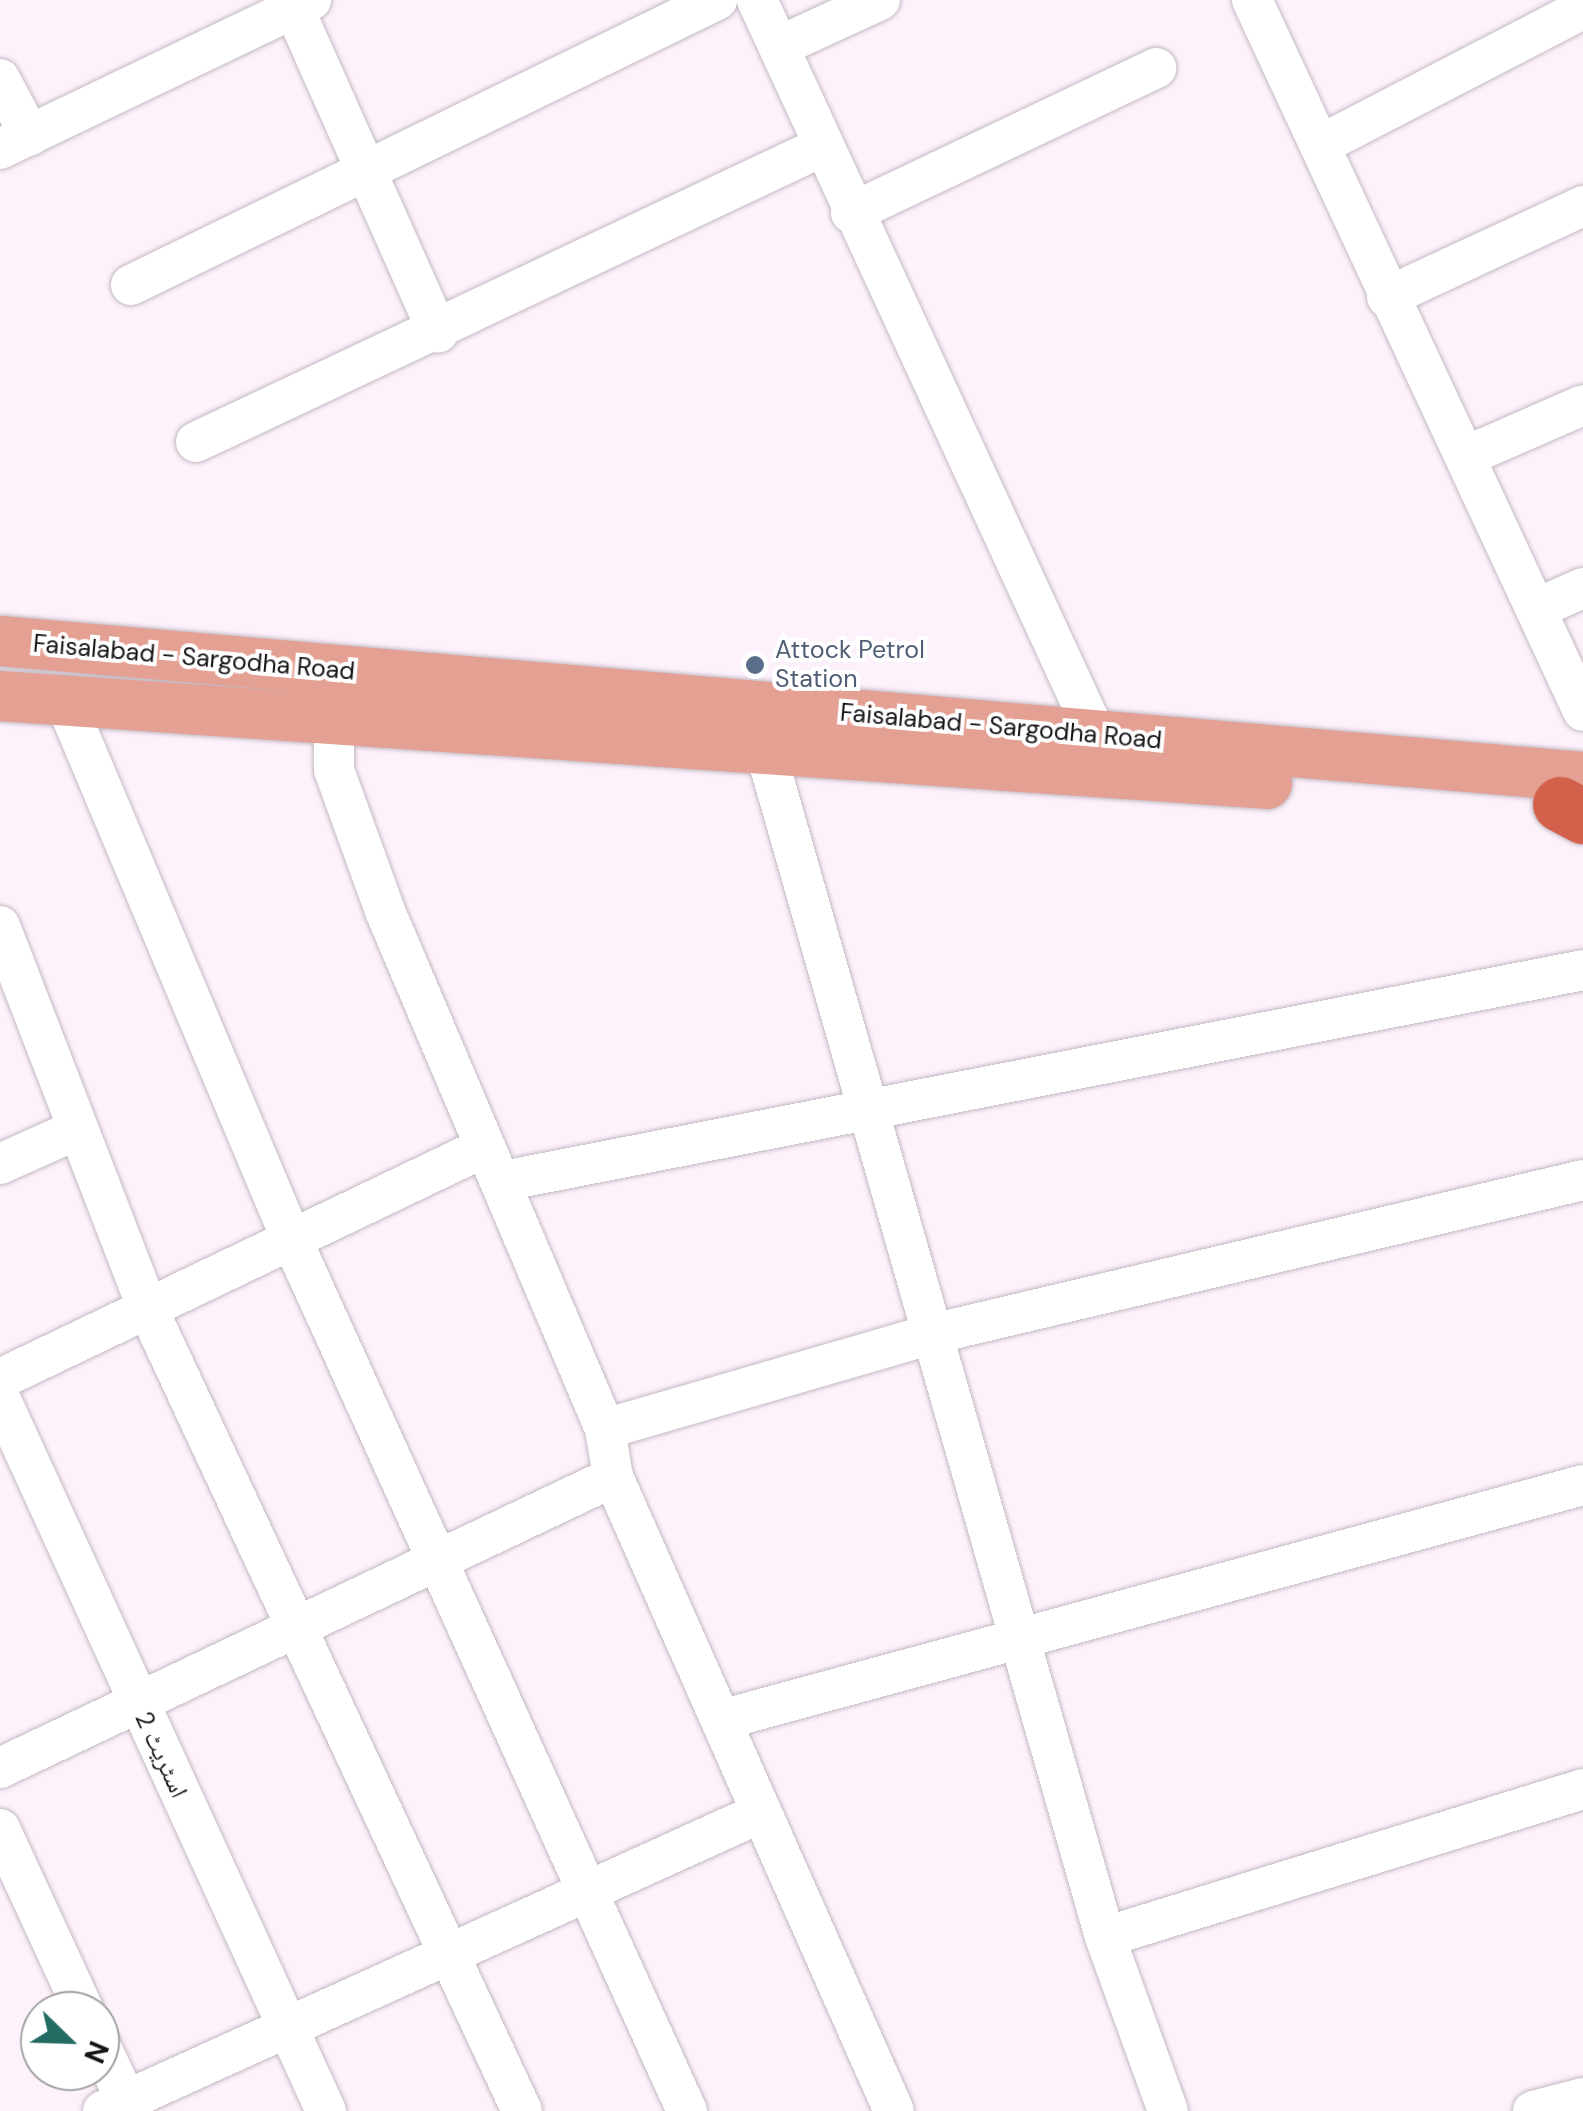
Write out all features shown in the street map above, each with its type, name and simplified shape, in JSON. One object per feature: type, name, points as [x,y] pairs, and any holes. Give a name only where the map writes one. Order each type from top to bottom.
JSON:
[{"type":"main road","name":"Faisalabad - Sargodha Road","points":[[0,641],[1096,735],[1577,801]]},
{"type":"main road","name":"Faisalabad - Sargodha Road","points":[[0,696],[1577,801]]},
{"type":"street","points":[[131,285],[717,0]]},
{"type":"street","points":[[757,0],[780,46],[819,148],[1096,735]]},
{"type":"street","points":[[780,46],[880,0]]},
{"type":"street","points":[[1252,0],[1324,143],[1387,297],[1471,454],[1583,711]]},
{"type":"street","points":[[0,79],[15,143],[298,3],[364,169],[438,333]]},
{"type":"street","points":[[1324,143],[1574,19]]},
{"type":"street","points":[[852,213],[1156,68]]},
{"type":"street","points":[[196,442],[438,333],[819,148]]},
{"type":"street","points":[[1387,297],[1583,206]]},
{"type":"street","points":[[1471,454],[1583,405]]},
{"type":"street","points":[[1538,608],[1583,588]]},
{"type":"street","points":[[65,700],[291,1238],[584,1893],[686,2111]]},
{"type":"street","points":[[334,721],[334,770],[355,836],[605,1429],[613,1477],[722,1720],[758,1814],[894,2111]]},
{"type":"street","points":[[766,749],[928,1335],[1106,1937],[1168,2111]]},
{"type":"street","points":[[0,926],[146,1305],[522,2111]]},
{"type":"street","points":[[0,1379],[291,1238],[493,1164],[865,1108],[1583,970]]},
{"type":"street","points":[[0,1164],[78,1130]]},
{"type":"street","points":[[605,1429],[928,1335],[1583,1180]]},
{"type":"street","name":"اسٹریٹ 2","points":[[0,1398],[326,2111]]},
{"type":"street","points":[[0,1768],[613,1477]]},
{"type":"street","points":[[722,1720],[1019,1643],[1583,1485]]},
{"type":"street","points":[[1106,1937],[1583,1790]]},
{"type":"street","points":[[120,2107],[758,1814]]},
{"type":"street","points":[[0,1829],[75,1991]]},
{"type":"street","points":[[1534,2111],[1583,2098]]},
{"type":"place","name":"Attock Petrol Station","points":[[755,665]]}]
